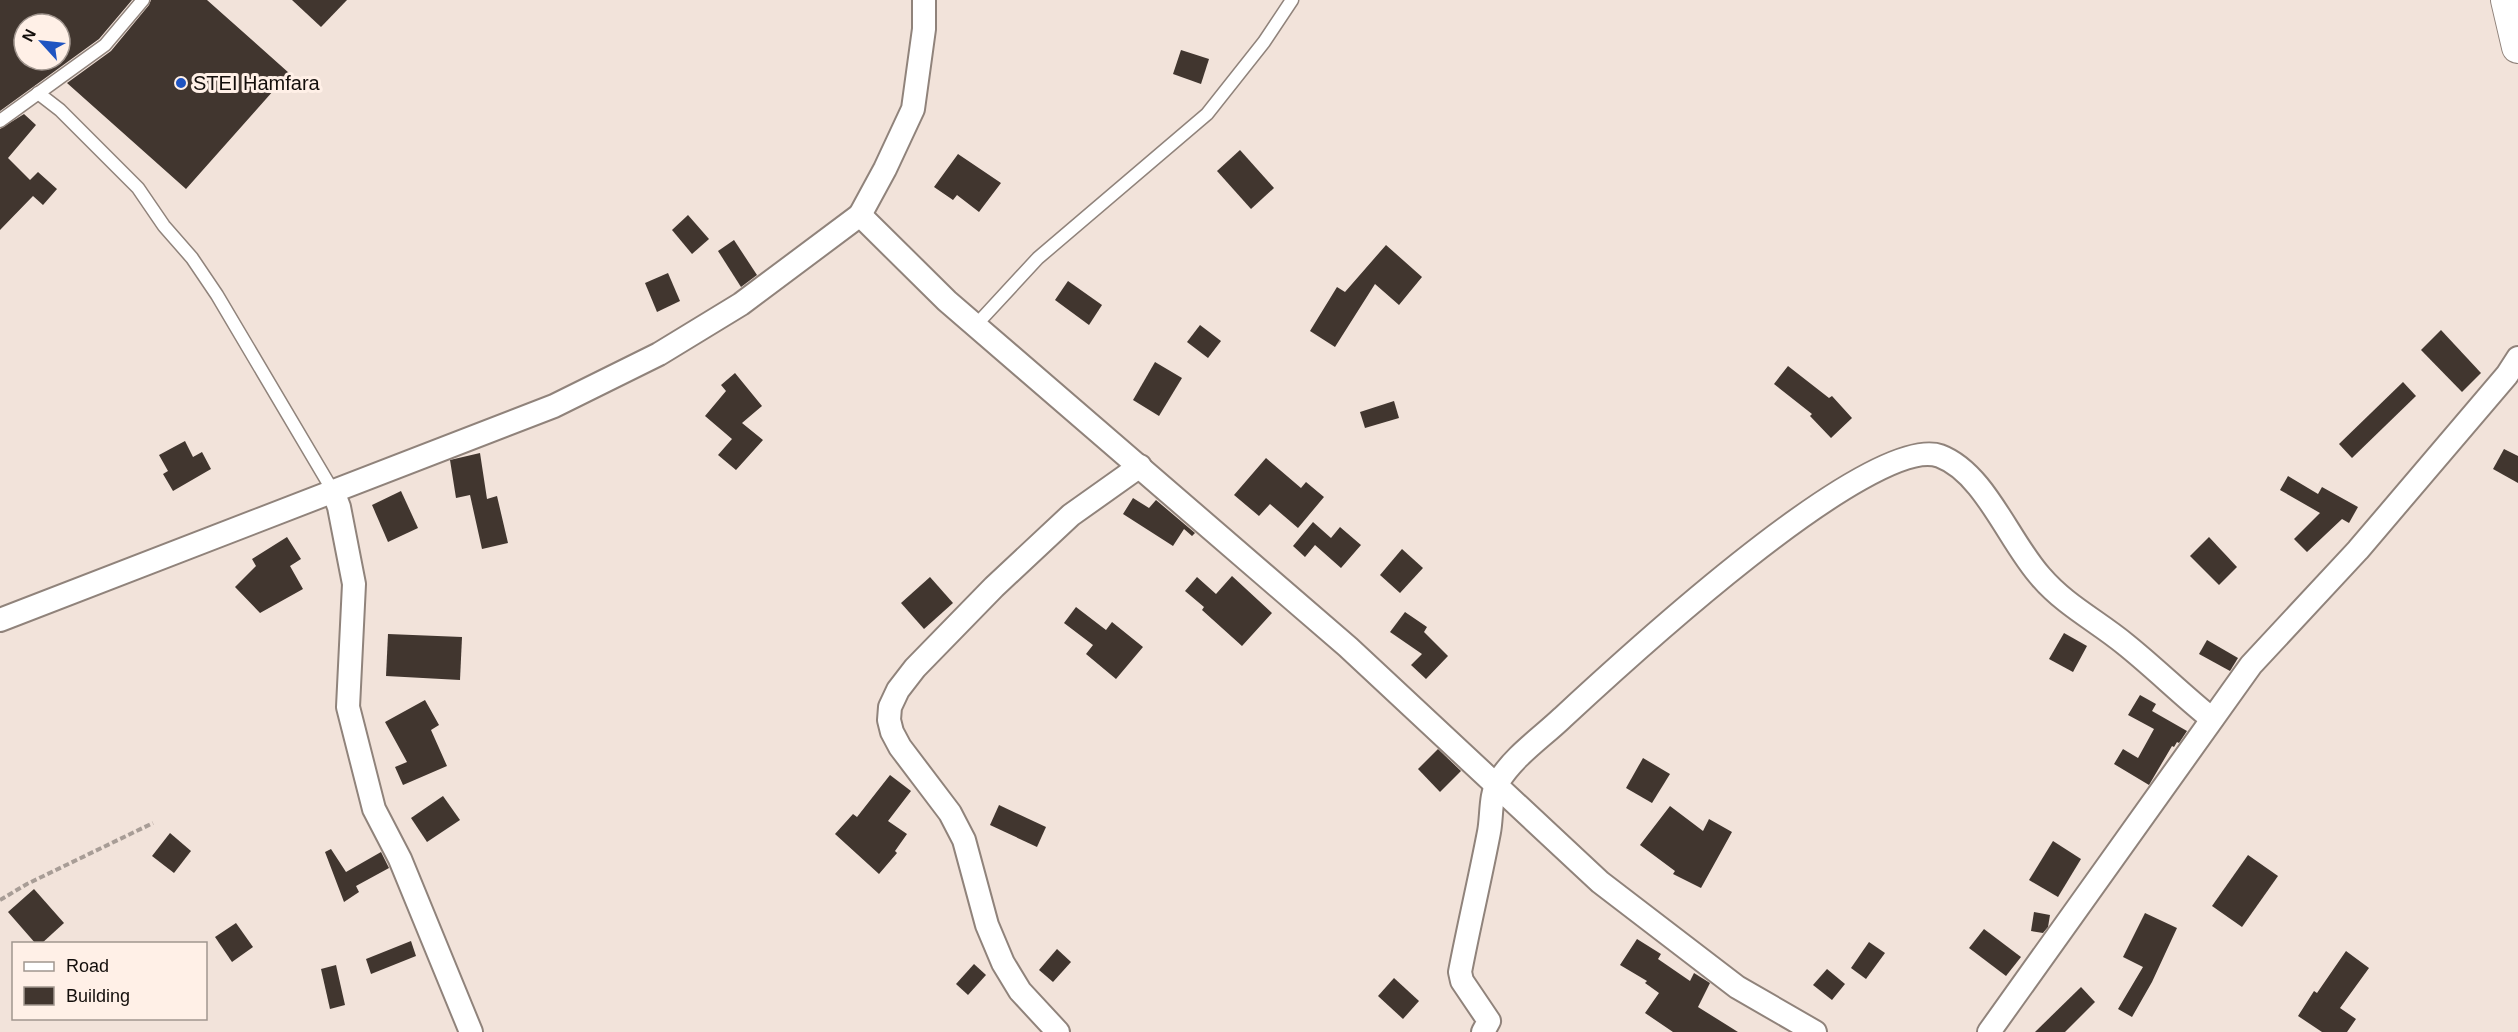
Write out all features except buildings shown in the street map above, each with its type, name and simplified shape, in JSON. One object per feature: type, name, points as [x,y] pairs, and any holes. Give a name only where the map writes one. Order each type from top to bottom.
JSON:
[{"type":"street","points":[[0,620],[554,406],[659,354],[741,304],[860,216],[913,109],[924,29],[924,0]]},
{"type":"street","points":[[2507,0],[2518,47]]},
{"type":"street","points":[[860,216],[947,301],[1348,647],[1496,784],[1563,850],[1600,882],[1737,987],[1815,1032]]},
{"type":"street","points":[[1989,1032],[2251,665],[2358,550],[2507,375],[2518,358]]},
{"type":"street","points":[[1483,1032],[1489,1021],[1462,981],[1460,972],[1489,832],[1496,784],[1524,751],[1641,644],[1716,581],[1763,544],[1878,468],[1902,458],[1920,454],[1939,455],[1959,468],[1975,481],[2023,555],[2065,603],[2128,646],[2212,719]]},
{"type":"street","points":[[1058,1032],[1020,991],[1003,963],[987,925],[964,840],[950,813],[900,747],[889,720],[890,707],[898,690],[915,668],[994,587],[1071,515],[1140,466]]},
{"type":"street","points":[[333,491],[339,507],[354,584],[348,707],[374,809],[404,868],[471,1032]]},
{"type":"lane","points":[[0,121],[105,45],[143,0]]},
{"type":"lane","points":[[976,326],[1038,258],[1207,114],[1264,42],[1292,0]]},
{"type":"lane","points":[[38,93],[60,110],[138,188],[164,226],[192,258],[217,295],[333,491]]},
{"type":"path","points":[[0,900],[27,884],[153,823]]},
{"type":"place","name":"STEI Hamfara","points":[[181,83]]}]
